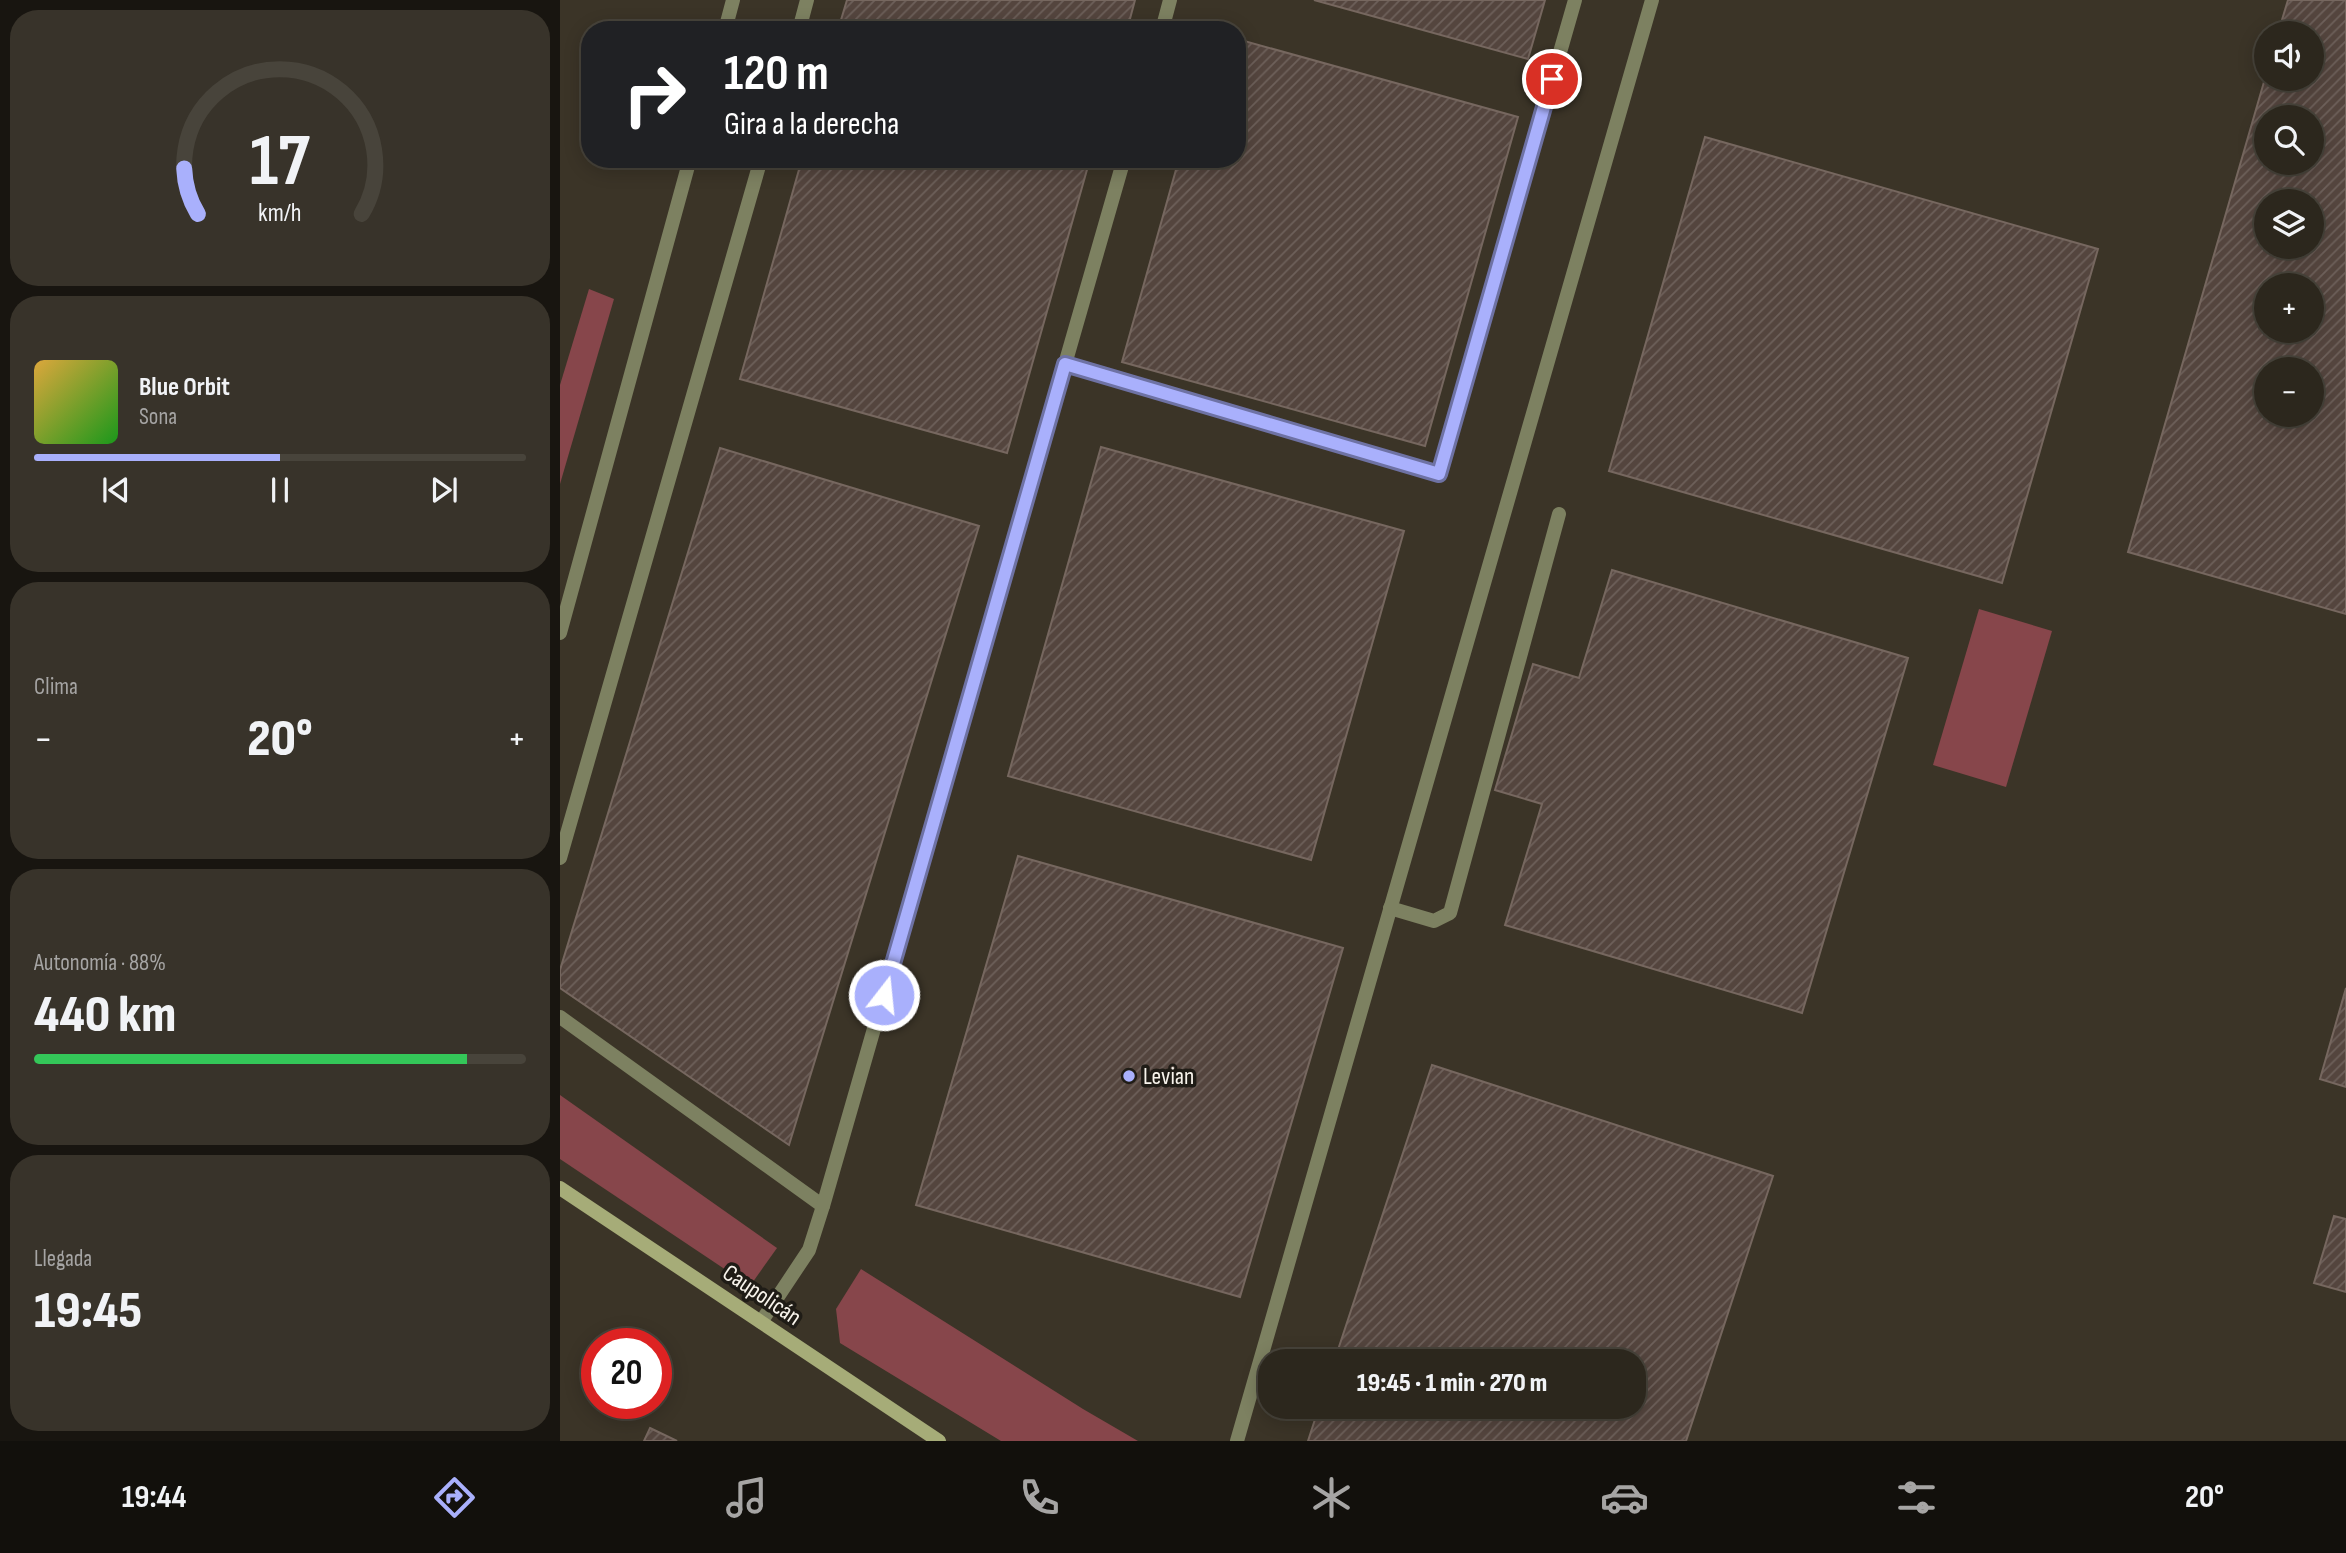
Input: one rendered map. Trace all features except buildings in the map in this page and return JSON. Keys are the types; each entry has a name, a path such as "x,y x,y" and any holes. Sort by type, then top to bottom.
{"main road":[{"name":"Caupolicán","path":"560,1188 939,1441"}],"street":[{"path":"727,21 733,0"},
{"path":"801,21 807,0"},
{"path":"1164,21 1170,0"},
{"path":"1065,364 1439,474 1575,0"},
{"path":"1237,1441 1652,0"},
{"path":"560,633 688,168"},
{"path":"560,858 758,168"},
{"path":"761,1322 809,1250 823,1206 1121,168"},
{"path":"1390,908 1434,921 1450,912 1559,514"},
{"path":"560,1017 823,1206"}],"shaded area":[{"path":"589,289 614,299 560,484 560,385"},
{"path":"1979,609 2052,631 2006,787 1933,765"},
{"path":"560,1095 777,1248 750,1286 560,1159"},
{"path":"861,1269 1138,1441 1001,1441 840,1343 836,1309"}],"place":[{"name":"Levian","path":"1129,1076"}],"route":[{"path":"884,995 1065,364 1439,474 1552,79"}]}
